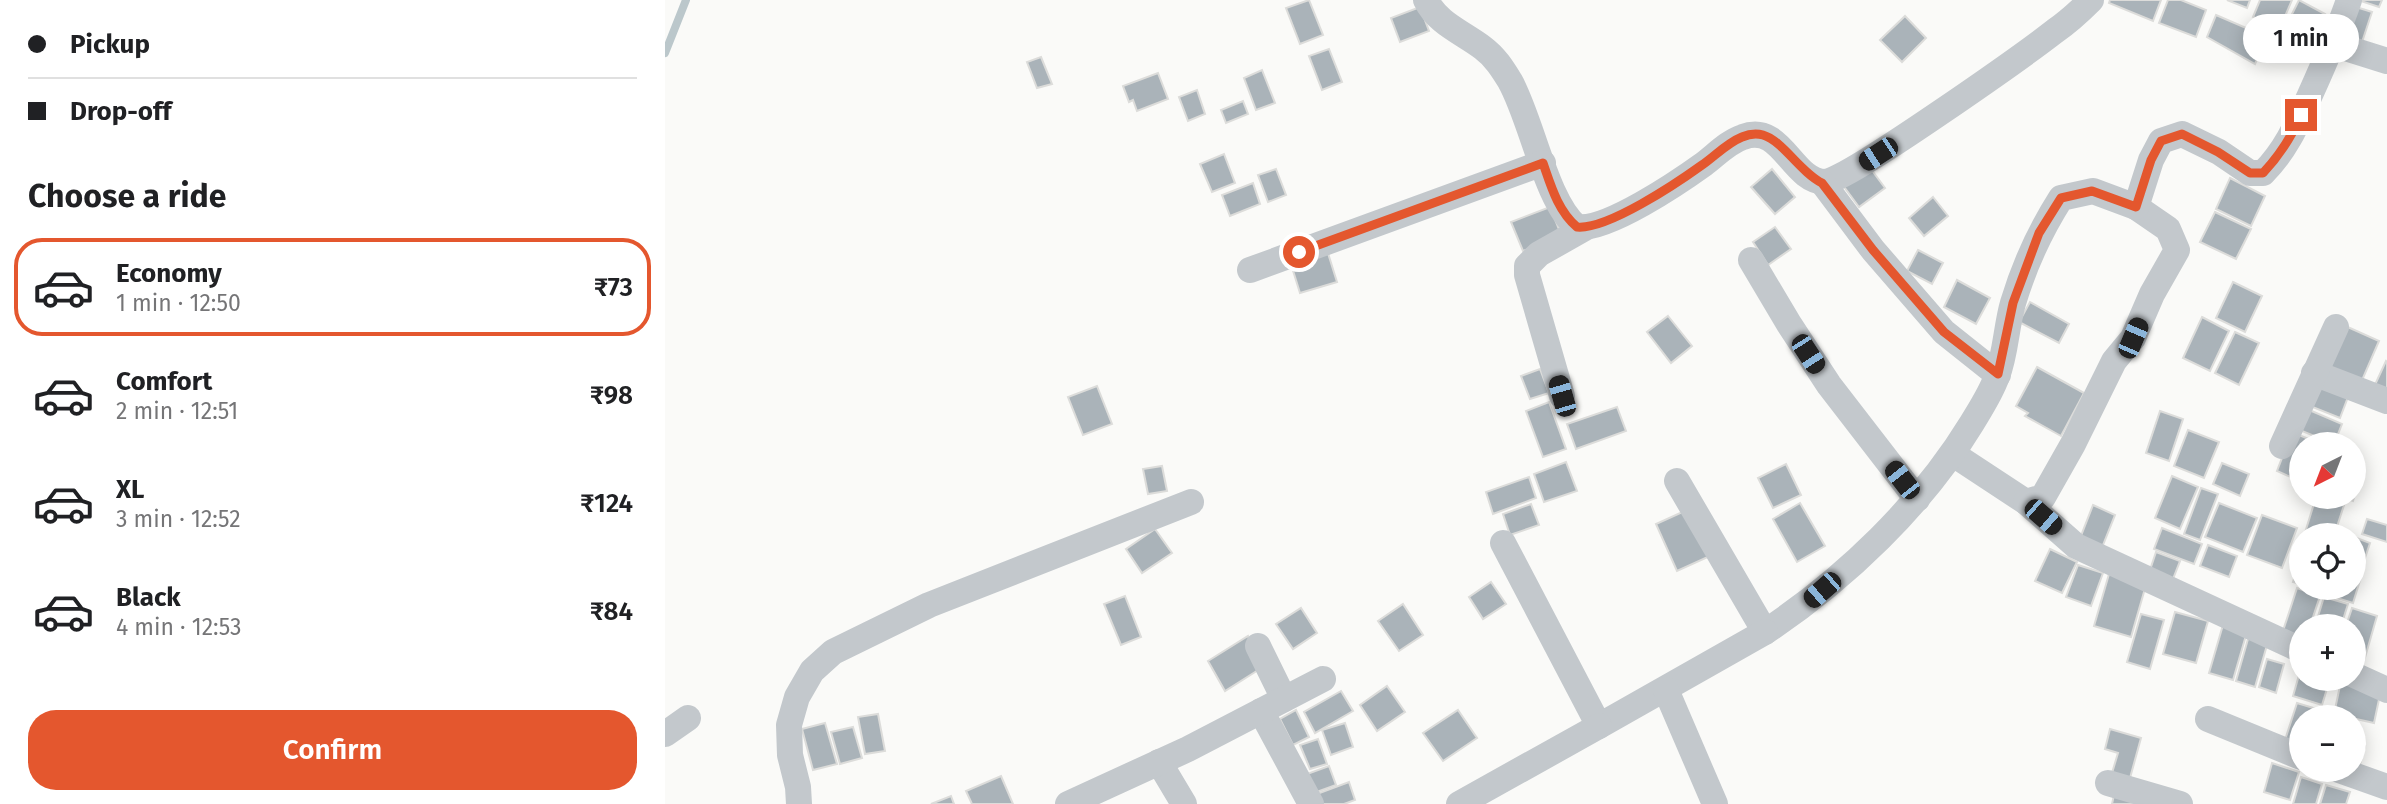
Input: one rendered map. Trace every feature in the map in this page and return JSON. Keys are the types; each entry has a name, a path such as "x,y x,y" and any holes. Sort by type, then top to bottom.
{"street":[{"path":"1426,0 1438,18 1481,47 1499,63 1520,101 1563,212 1577,227 1585,228"},
{"path":"1822,183 1831,182 1846,174 1987,80 2056,31 2091,0"},
{"path":"2136,207 2151,160 2161,141 2182,134 2218,152 2250,173 2263,173 2278,158 2290,139 2333,44 2349,0"},
{"path":"2333,44 2387,61"},
{"path":"1562,396 1527,275 1527,266 1539,254 1585,228 1609,220 1664,191 1732,142 1752,134 1760,134 1776,142 1809,176 1822,183 1873,250 1944,332 1998,374"},
{"path":"1250,270 1543,163"},
{"path":"1459,804 1765,632 1800,609 1879,538 1917,499 1953,454 1986,400 1998,374 2013,303 2039,233 2061,198 2092,191 2136,207 2168,229 2177,250 2152,294 2133,338 2114,361 2043,497 2026,502"},
{"path":"1751,260 1829,385 1917,499"},
{"path":"2282,446 2336,327"},
{"path":"2314,373 2387,401"},
{"path":"1953,454 2026,502 2076,546 2289,644"},
{"path":"1677,481 1765,632"},
{"path":"799,804 798,786 790,755 789,725 797,697 812,671 833,652 929,605 1191,502"},
{"path":"1503,543 1599,726"},
{"path":"1258,646 1273,705 1311,804"},
{"path":"1068,804 1159,762 1323,679"},
{"path":"2366,680 2387,690"},
{"path":"1666,690 1715,804"},
{"path":"665,734 688,718"},
{"path":"2208,719 2289,752"},
{"path":"1159,762 1184,804"},
{"path":"2366,779 2387,786"},
{"path":"2108,783 2180,804"}],"building":[{"path":"1309,0 1323,35 1300,44 1286,8"},
{"path":"2110,0 2161,0 2153,21 2109,3"},
{"path":"2168,0 2181,0 2206,10 2196,37 2159,23"},
{"path":"2227,0 2250,0 2247,8"},
{"path":"2260,0 2292,0 2280,28 2253,17"},
{"path":"2299,0 2325,14 2310,44 2284,30"},
{"path":"2358,0 2382,0 2379,7"},
{"path":"1420,7 1429,31 1400,42 1391,18"},
{"path":"2356,7 2372,12 2362,42 2346,37"},
{"path":"2216,15 2267,37 2255,64 2207,37"},
{"path":"1905,16 1926,38 1902,62 1880,40"},
{"path":"1329,49 1342,82 1322,90 1309,56"},
{"path":"1041,57 1052,84 1037,88 1027,62"},
{"path":"1262,70 1275,103 1256,110 1244,78"},
{"path":"1158,73 1168,99 1137,111 1133,100 1129,102 1123,86"},
{"path":"1197,90 1205,114 1188,121 1179,97"},
{"path":"1243,101 1248,114 1226,123 1221,110"},
{"path":"1224,154 1235,183 1212,192 1200,164"},
{"path":"1868,165 1885,188 1859,207 1842,184"},
{"path":"1276,169 1286,195 1268,202 1258,175"},
{"path":"1772,169 1795,197 1775,214 1751,187"},
{"path":"2230,178 2265,196 2251,226 2216,209"},
{"path":"1253,183 1260,204 1230,216 1222,195"},
{"path":"1933,197 1948,216 1924,236 1909,218"},
{"path":"1550,207 1562,237 1523,251 1511,222"},
{"path":"2215,212 2251,229 2236,259 2200,242"},
{"path":"1775,227 1791,249 1768,265 1753,242"},
{"path":"1327,250 1337,282 1300,293 1290,261"},
{"path":"1918,250 1943,263 1932,284 1907,271"},
{"path":"1957,280 1990,298 1976,324 1944,307"},
{"path":"2233,282 2262,296 2245,332 2216,318"},
{"path":"2030,302 2069,324 2059,343 2019,322"},
{"path":"1668,316 1692,346 1671,363 1647,332"},
{"path":"2202,317 2229,331 2210,371 2183,358"},
{"path":"2341,324 2379,341 2360,385 2322,369"},
{"path":"2235,332 2259,343 2239,385 2215,373"},
{"path":"2387,362 2387,395 2373,389"},
{"path":"2037,367 2084,393 2061,436 2025,416 2028,413 2016,406"},
{"path":"1540,369 1549,393 1530,399 1521,376"},
{"path":"2313,383 2348,397 2340,418 2305,404"},
{"path":"1097,386 1112,424 1083,435 1068,397"},
{"path":"1549,402 1566,449 1543,457 1526,411"},
{"path":"2300,406 2342,424 2339,432 2304,432 2292,427"},
{"path":"1617,407 1626,431 1576,449 1567,424"},
{"path":"2160,411 2183,419 2169,461 2146,453"},
{"path":"2188,430 2219,442 2204,478 2174,466"},
{"path":"2289,440 2289,476 2277,471"},
{"path":"1566,462 1577,491 1544,502 1534,474"},
{"path":"2222,463 2249,474 2240,496 2213,484"},
{"path":"1786,464 1801,495 1773,508 1758,478"},
{"path":"1162,466 1167,491 1148,494 1143,469"},
{"path":"2172,476 2198,487 2180,529 2155,518"},
{"path":"1529,477 1536,498 1493,514 1486,492"},
{"path":"2201,488 2218,494 2200,540 2184,534"},
{"path":"1800,503 1825,546 1797,562 1773,519"},
{"path":"2219,503 2257,518 2243,552 2205,537"},
{"path":"1531,504 1539,525 1510,535 1503,514"},
{"path":"2093,505 2115,515 2101,550 2079,541"},
{"path":"1689,509 1710,556 1677,571 1656,524"},
{"path":"2312,509 2343,509 2338,523 2308,523"},
{"path":"2262,515 2289,525 2289,549 2282,568 2247,555"},
{"path":"2367,519 2387,525 2387,542 2366,535"},
{"path":"2162,528 2202,544 2194,564 2154,549"},
{"path":"1155,529 1172,553 1142,573 1126,549"},
{"path":"2208,545 2237,556 2229,577 2200,566"},
{"path":"2050,549 2077,562 2062,593 2035,581"},
{"path":"2156,552 2180,561 2171,584 2148,576"},
{"path":"2078,565 2103,573 2091,606 2066,597"},
{"path":"2109,574 2146,585 2131,637 2094,626"},
{"path":"1491,582 1506,604 1483,619 1469,597"},
{"path":"1125,596 1141,637 1121,645 1104,604"},
{"path":"2293,600 2319,600 2314,614 2289,614 2289,637 2282,634"},
{"path":"2323,600 2348,604 2345,614 2319,614"},
{"path":"1403,604 1423,635 1399,651 1378,621"},
{"path":"1301,608 1317,633 1293,649 1276,624"},
{"path":"2352,608 2377,616 2366,654 2366,614 2350,614"},
{"path":"2175,612 2208,621 2196,663 2163,654"},
{"path":"2141,614 2164,620 2150,669 2127,662"},
{"path":"2225,618 2249,625 2233,680 2209,673"},
{"path":"2252,625 2271,631 2255,687 2236,681"},
{"path":"1248,636 1263,667 1225,691 1208,661"},
{"path":"2267,659 2284,664 2276,693 2259,687"},
{"path":"1387,686 1405,712 1377,731 1360,705"},
{"path":"2366,687 2381,690 2374,723 2366,721 2366,705 2336,705 2339,691 2366,691"},
{"path":"1341,691 1353,711 1315,733 1304,712"},
{"path":"2294,691 2326,691 2322,705 2293,696"},
{"path":"1296,710 1309,737 1293,745 1280,719"},
{"path":"1458,710 1477,738 1443,761 1423,733"},
{"path":"878,714 885,751 865,754 858,717"},
{"path":"825,723 837,764 813,770 802,729"},
{"path":"1345,723 1353,747 1331,755 1322,730"},
{"path":"853,727 862,758 840,764 831,732"},
{"path":"2110,729 2141,738 2130,778 2112,773 2118,753 2105,749"},
{"path":"1318,739 1327,764 1310,769 1300,745"},
{"path":"2272,763 2289,769 2289,782 2296,782 2290,800 2264,792"},
{"path":"1329,766 1336,785 1314,793 1307,774"},
{"path":"1001,776 1013,804 972,804 966,791"},
{"path":"1349,782 1355,800 1344,804 1317,804 1314,795"},
{"path":"2300,782 2322,784 2316,804 2293,804"},
{"path":"2326,785 2350,792 2346,804 2320,804"},
{"path":"2114,795 2140,804 2112,804"},
{"path":"951,796 954,804 931,804"}],"waterway":[{"path":"665,53 686,0"}],"route":[{"path":"1299,252 1543,163 1563,212 1570,221 1577,227 1594,226 1679,182 1732,142 1752,134 1760,134 1776,142 1809,176 1822,183 1873,250 1944,332 1998,374 2013,303 2039,233 2061,198 2092,191 2136,207 2151,160 2161,141 2182,134 2218,152 2250,173 2263,173 2278,158 2301,115"}]}
